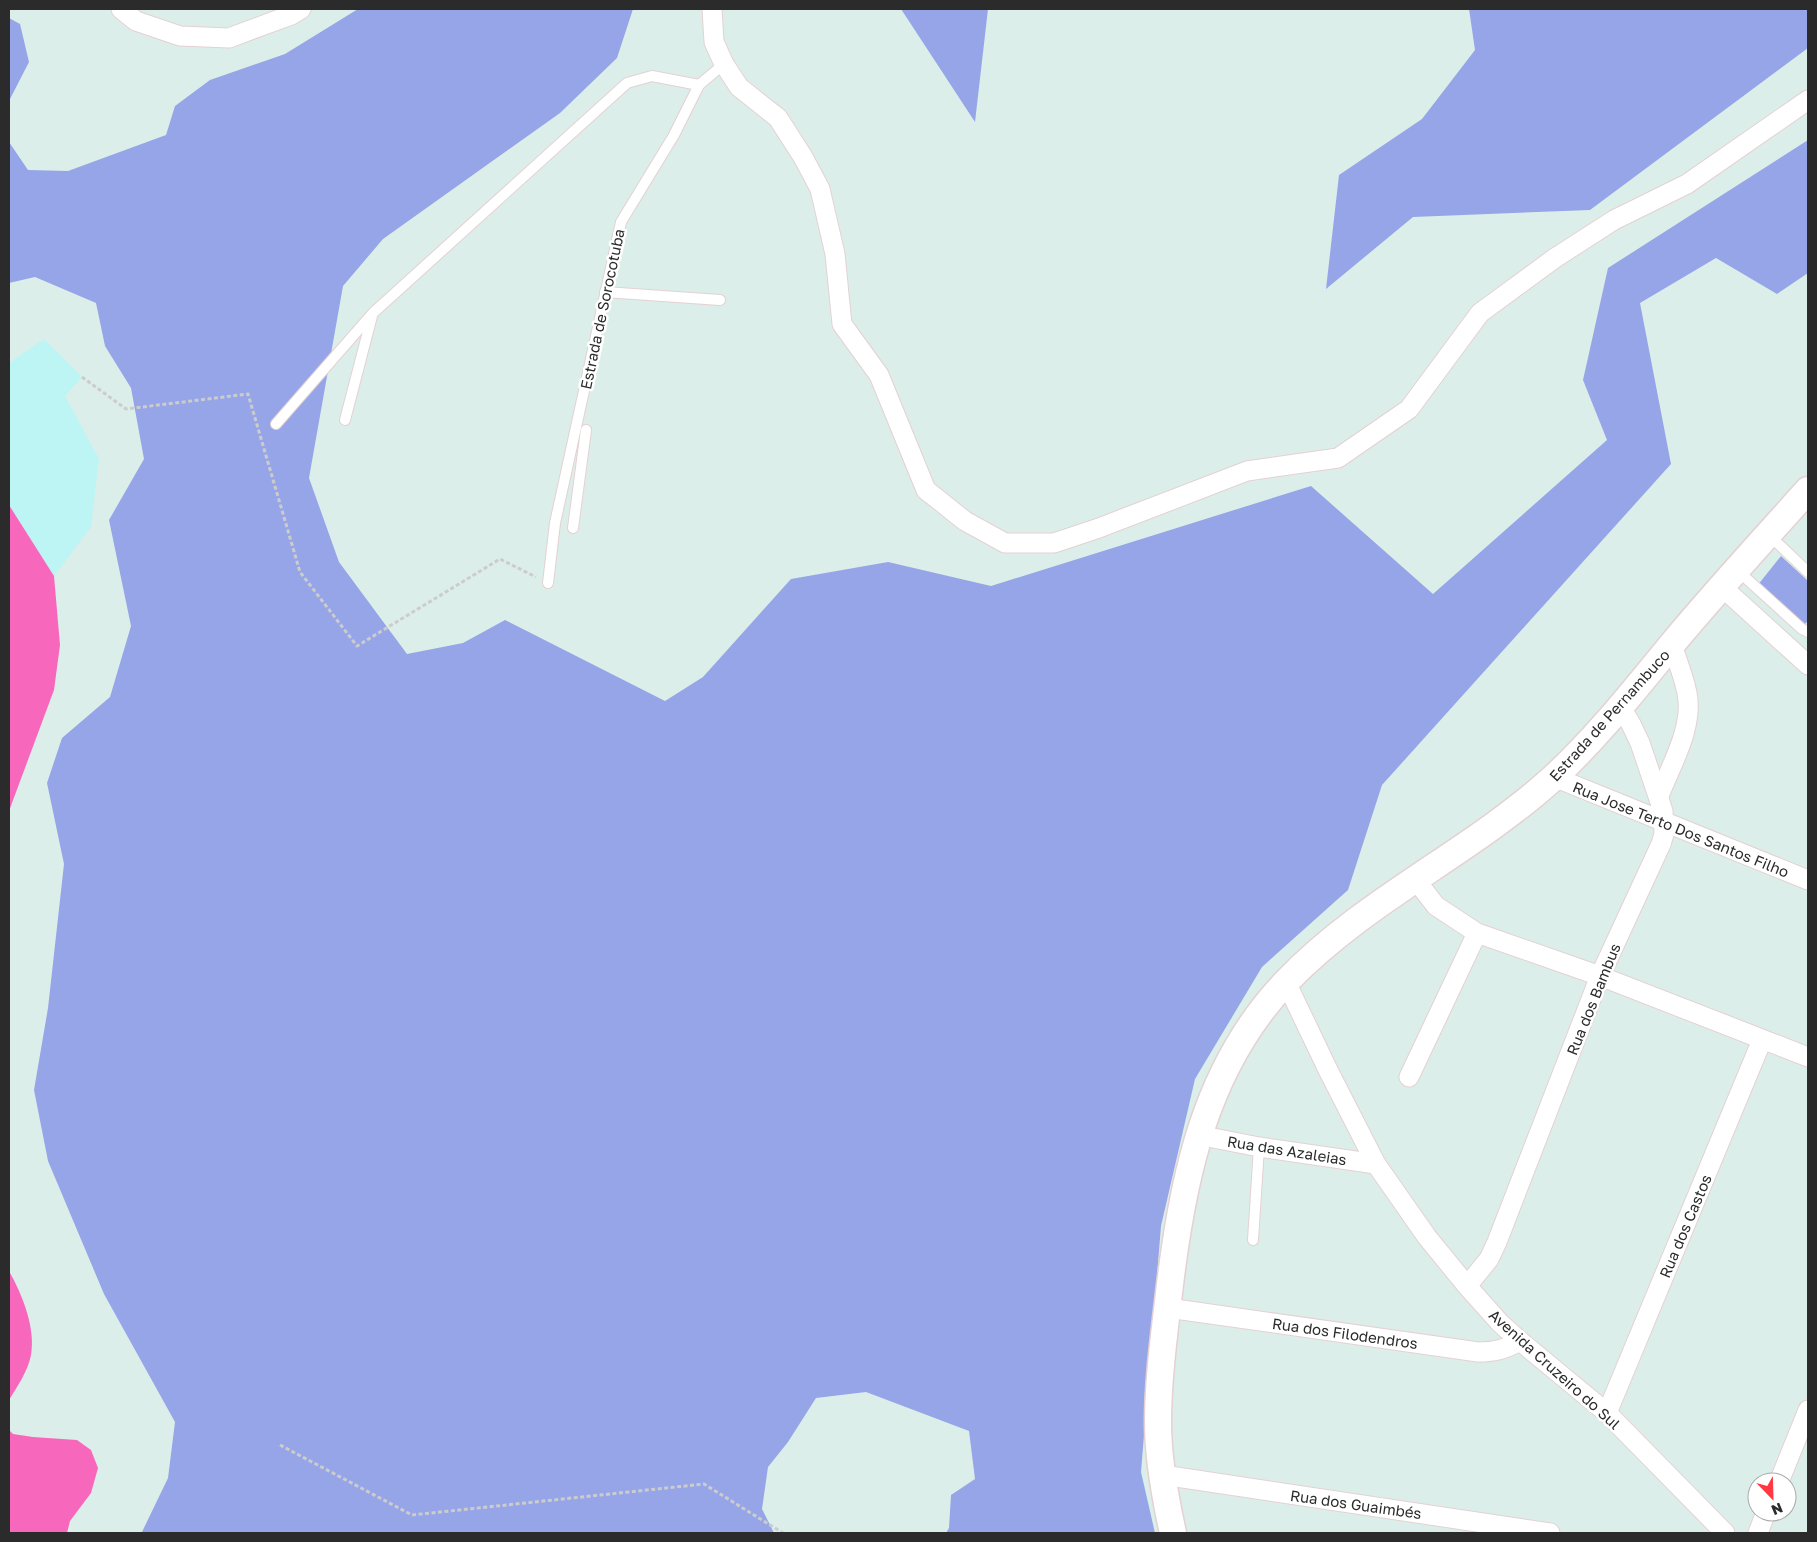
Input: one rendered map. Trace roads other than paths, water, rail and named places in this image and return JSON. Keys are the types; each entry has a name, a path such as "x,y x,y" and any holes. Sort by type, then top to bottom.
{"main road":[{"name":"Estrada de Pernambuco","path":"1173,1533 1163,1475 1158,1425 1160,1375 1168,1308 1181,1210 1198,1136 1215,1092 1235,1052 1258,1017 1286,982 1337,937 1415,879 1500,821 1554,777 1620,706 1729,578 1808,490"}],"street":[{"path":"121,9 136,21 180,36 229,38 291,15 302,9"},
{"path":"712,9 714,42 724,64 739,87 778,118 820,188 836,254 842,324 879,375 926,490 965,522 1005,543 1054,543 1099,528 1247,471 1338,458 1409,409 1480,313 1556,258 1614,220 1687,184 1808,100"},
{"path":"1729,578 1808,666"},
{"path":"1659,796 1688,719 1687,694 1672,644"},
{"name":"Rua dos Bambus","path":"1467,1286 1489,1259 1497,1242 1600,976 1661,844 1664,823 1659,796 1640,743 1620,706"},
{"name":"Rua Jose Terto Dos Santos Filho","path":"1554,777 1808,880"},
{"path":"1415,879 1436,906 1477,933 1600,976 1808,1057"},
{"path":"1409,1077 1477,933"},
{"name":"Avenida Cruzeiro do Sul","path":"1286,982 1376,1164 1427,1237 1500,1323 1607,1413 1718,1531"},
{"name":"Rua dos Castos","path":"1607,1413 1762,1040"},
{"name":"Rua das Azaleias","path":"1198,1136 1376,1164"},
{"name":"Rua dos Filodendros","path":"1168,1308 1478,1352 1495,1352 1520,1341"},
{"path":"1783,1472 1808,1410"},
{"name":"Rua dos Guaimbés","path":"1163,1475 1550,1533"}],"lane":[{"name":"Estrada de Sorocotuba","path":"548,583 558,509 621,222 674,135 699,85 724,64"},
{"path":"276,424 373,313 627,83 652,76 699,85"},
{"path":"605,292 720,300"},
{"path":"345,420 373,313"},
{"path":"572,528 586,430"},
{"path":"558,509 575,510"},
{"path":"1768,534 1808,572"},
{"path":"1729,578 1808,632"},
{"path":"1253,1240 1260,1147"}]}
